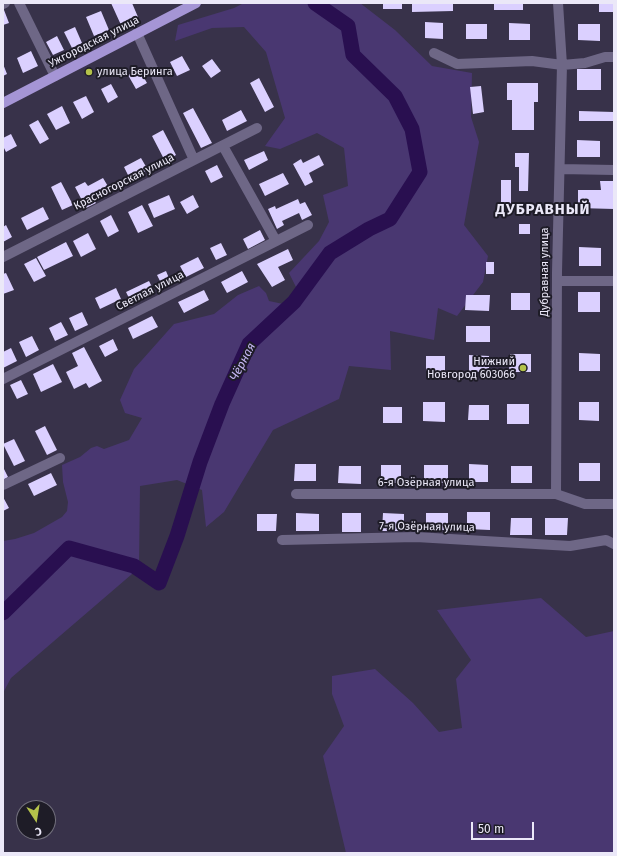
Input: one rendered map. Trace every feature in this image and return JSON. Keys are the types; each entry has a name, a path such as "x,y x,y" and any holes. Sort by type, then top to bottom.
{"main road":[{"name":"Ужгородская улица","path":"3,103 196,3"}],"street":[{"path":"19,3 55,76"},
{"name":"Дубравная улица","path":"556,494 557,281 560,169 560,94 562,65 558,3"},
{"path":"137,33 194,160"},
{"path":"434,53 457,64 532,61 562,65 585,62 605,57 614,57"},
{"name":"Красногорская улица","path":"3,257 257,128"},
{"path":"223,146 276,241"},
{"path":"560,169 614,170"},
{"name":"Светлая улица","path":"3,379 308,225"},
{"path":"557,281 614,281"},
{"path":"3,485 60,458"},
{"name":"6-я Озёрная улица","path":"296,494 556,494 585,504 614,504"},
{"name":"7-я Озёрная улица","path":"282,540 416,537 570,546 606,540 614,544"}],"shaded area":[{"path":"244,3 360,3 395,30 432,66 472,73 471,117 479,142 464,225 488,256 483,282 457,316 438,308 434,340 390,331 391,370 349,366 339,399 273,430 224,512 206,527 202,490 177,480 140,486 139,568 11,678 3,693 3,541 34,533 62,517 67,511 68,502 63,482 62,465 80,457 91,448 97,446 104,449 129,440 142,418 125,413 120,400 134,369 174,324 214,314 238,295 259,286 266,293 269,301 288,305 296,287 289,273 319,241 329,222 323,195 348,186 344,148 317,133 280,149 265,146 285,118 266,52 244,27 212,28 175,41 178,25 234,8"},
{"path":"541,598 586,637 614,631 614,853 346,853 323,756 344,726 332,694 332,676 375,669 413,703 439,732 462,728 456,679 471,660 437,610"}],"building":[{"path":"111,3 132,3 138,17 121,25"},
{"path":"383,3 402,3 402,9 383,9"},
{"path":"412,3 453,3 453,11 412,12"},
{"path":"494,3 523,3 523,10 494,10"},
{"path":"599,3 614,3 614,12 599,12"},
{"path":"3,10 9,23 3,25"},
{"path":"101,11 109,30 94,36 86,17"},
{"path":"425,22 443,23 443,39 425,38"},
{"path":"509,23 530,24 530,40 509,40"},
{"path":"466,24 487,24 487,39 466,39"},
{"path":"578,24 600,24 600,41 578,40"},
{"path":"75,27 82,43 72,48 64,32"},
{"path":"57,36 64,50 53,55 46,42"},
{"path":"31,51 38,66 23,73 17,58"},
{"path":"182,56 190,70 177,76 170,62"},
{"path":"212,59 221,71 211,78 202,66"},
{"path":"3,64 7,74 3,76"},
{"path":"139,69 147,83 136,89 128,75"},
{"path":"577,69 601,69 601,90 577,90"},
{"path":"259,78 274,107 265,112 250,83"},
{"path":"507,83 538,83 538,102 534,102 534,130 512,130 512,100 507,100"},
{"path":"111,84 118,97 108,103 101,89"},
{"path":"481,86 484,112 473,114 470,87"},
{"path":"86,96 94,112 82,119 73,102"},
{"path":"62,106 70,123 56,130 47,114"},
{"path":"193,108 212,143 201,148 183,113"},
{"path":"241,110 247,121 227,131 222,120"},
{"path":"579,111 614,112 614,121 579,121"},
{"path":"38,120 49,139 40,144 29,125"},
{"path":"163,130 176,155 165,161 152,136"},
{"path":"11,134 17,146 6,152 3,146 3,138"},
{"path":"577,140 600,141 600,157 577,157"},
{"path":"264,151 268,160 249,170 244,160"},
{"path":"515,153 529,153 528,191 519,191 519,167 515,167"},
{"path":"319,155 324,165 309,173 313,182 305,186 293,164 301,159 303,163"},
{"path":"141,158 148,170 130,179 124,167"},
{"path":"217,165 223,177 211,183 205,171"},
{"path":"283,173 289,184 265,196 259,184"},
{"path":"103,178 109,188 93,196 96,203 86,208 75,187 85,182 88,186"},
{"path":"501,180 511,180 511,204 501,204"},
{"path":"600,181 614,181 614,209 578,208 578,190 601,190"},
{"path":"61,182 73,205 62,210 51,187"},
{"path":"169,195 175,209 154,218 148,204"},
{"path":"193,195 199,207 187,214 180,202"},
{"path":"298,199 300,204 305,202 312,215 302,220 299,213 282,221 284,225 277,229 268,209 275,206 276,209"},
{"path":"142,205 153,226 138,233 128,212"},
{"path":"43,207 49,219 27,230 21,218"},
{"path":"111,215 119,231 108,237 100,221"},
{"path":"519,224 530,224 530,234 519,234"},
{"path":"6,225 12,237 3,242 3,227"},
{"path":"260,230 265,240 248,249 243,239"},
{"path":"88,233 96,249 81,257 73,241"},
{"path":"66,242 73,256 44,270 37,257"},
{"path":"221,243 227,255 216,260 210,248"},
{"path":"579,247 601,248 601,266 579,266"},
{"path":"288,249 293,260 278,267 285,280 272,287 257,264"},
{"path":"198,257 204,268 186,277 180,266"},
{"path":"36,258 46,276 34,282 24,264"},
{"path":"486,262 494,262 494,274 486,274"},
{"path":"166,271 171,283 163,287 157,275"},
{"path":"242,271 248,282 227,293 221,282"},
{"path":"6,273 14,290 3,294 3,274"},
{"path":"149,281 155,293 132,304 126,292"},
{"path":"116,288 121,299 100,309 95,298"},
{"path":"204,290 209,300 184,313 178,302"},
{"path":"578,292 600,292 600,312 578,312"},
{"path":"511,293 530,293 530,310 511,310"},
{"path":"466,295 490,295 489,311 465,310"},
{"path":"82,312 88,325 75,331 69,318"},
{"path":"152,316 158,327 133,339 128,328"},
{"path":"61,322 68,335 55,341 49,328"},
{"path":"466,326 490,326 490,342 466,342"},
{"path":"32,336 39,350 26,357 19,342"},
{"path":"113,339 118,350 105,357 99,346"},
{"path":"84,347 102,381 89,388 86,383 74,389 66,372 78,366 72,353"},
{"path":"11,348 17,361 3,368 3,352"},
{"path":"579,353 600,354 600,371 579,371"},
{"path":"510,354 531,354 531,372 509,372"},
{"path":"469,355 489,356 489,372 469,372"},
{"path":"426,356 445,356 445,371 426,371"},
{"path":"53,364 62,382 41,392 33,374"},
{"path":"21,380 28,394 17,399 10,385"},
{"path":"423,402 445,402 445,422 423,421"},
{"path":"579,402 599,402 599,421 579,420"},
{"path":"507,404 529,404 529,424 507,424"},
{"path":"469,405 489,405 489,420 468,420"},
{"path":"383,407 402,407 402,423 383,423"},
{"path":"45,426 57,450 47,455 35,431"},
{"path":"14,439 25,461 14,466 3,444"},
{"path":"579,463 600,463 600,481 579,481"},
{"path":"295,464 316,464 316,481 294,481"},
{"path":"469,464 488,465 488,482 469,482"},
{"path":"381,465 401,465 401,483 381,483"},
{"path":"424,465 448,465 448,483 424,483"},
{"path":"339,466 361,466 361,484 338,483"},
{"path":"511,466 532,466 532,483 511,483"},
{"path":"3,467 8,477 3,480"},
{"path":"51,473 57,485 34,496 28,484"},
{"path":"3,497 9,508 3,511"},
{"path":"467,512 490,512 490,530 467,529"},
{"path":"296,513 319,514 319,531 296,531"},
{"path":"342,513 361,513 361,532 342,532"},
{"path":"383,513 404,514 404,531 382,531"},
{"path":"426,513 448,513 448,530 426,530"},
{"path":"257,514 277,514 276,531 257,531"},
{"path":"511,518 532,518 532,535 510,535"},
{"path":"545,518 568,518 567,535 545,535"}],"waterway":[{"name":"Чёрная","path":"3,613 69,548 134,566 159,583 177,536 200,462 222,404 249,344 294,302 330,253 369,229 390,219 420,172 412,129 395,96 353,55 348,26 315,3"}],"place":[{"name":"улица Беринга","path":"89,72"},
{"name":"Нижний Новгород 603066","path":"523,368"}],"district":[{"name":"ДУБРАВНЫЙ","path":"543,210"}]}
